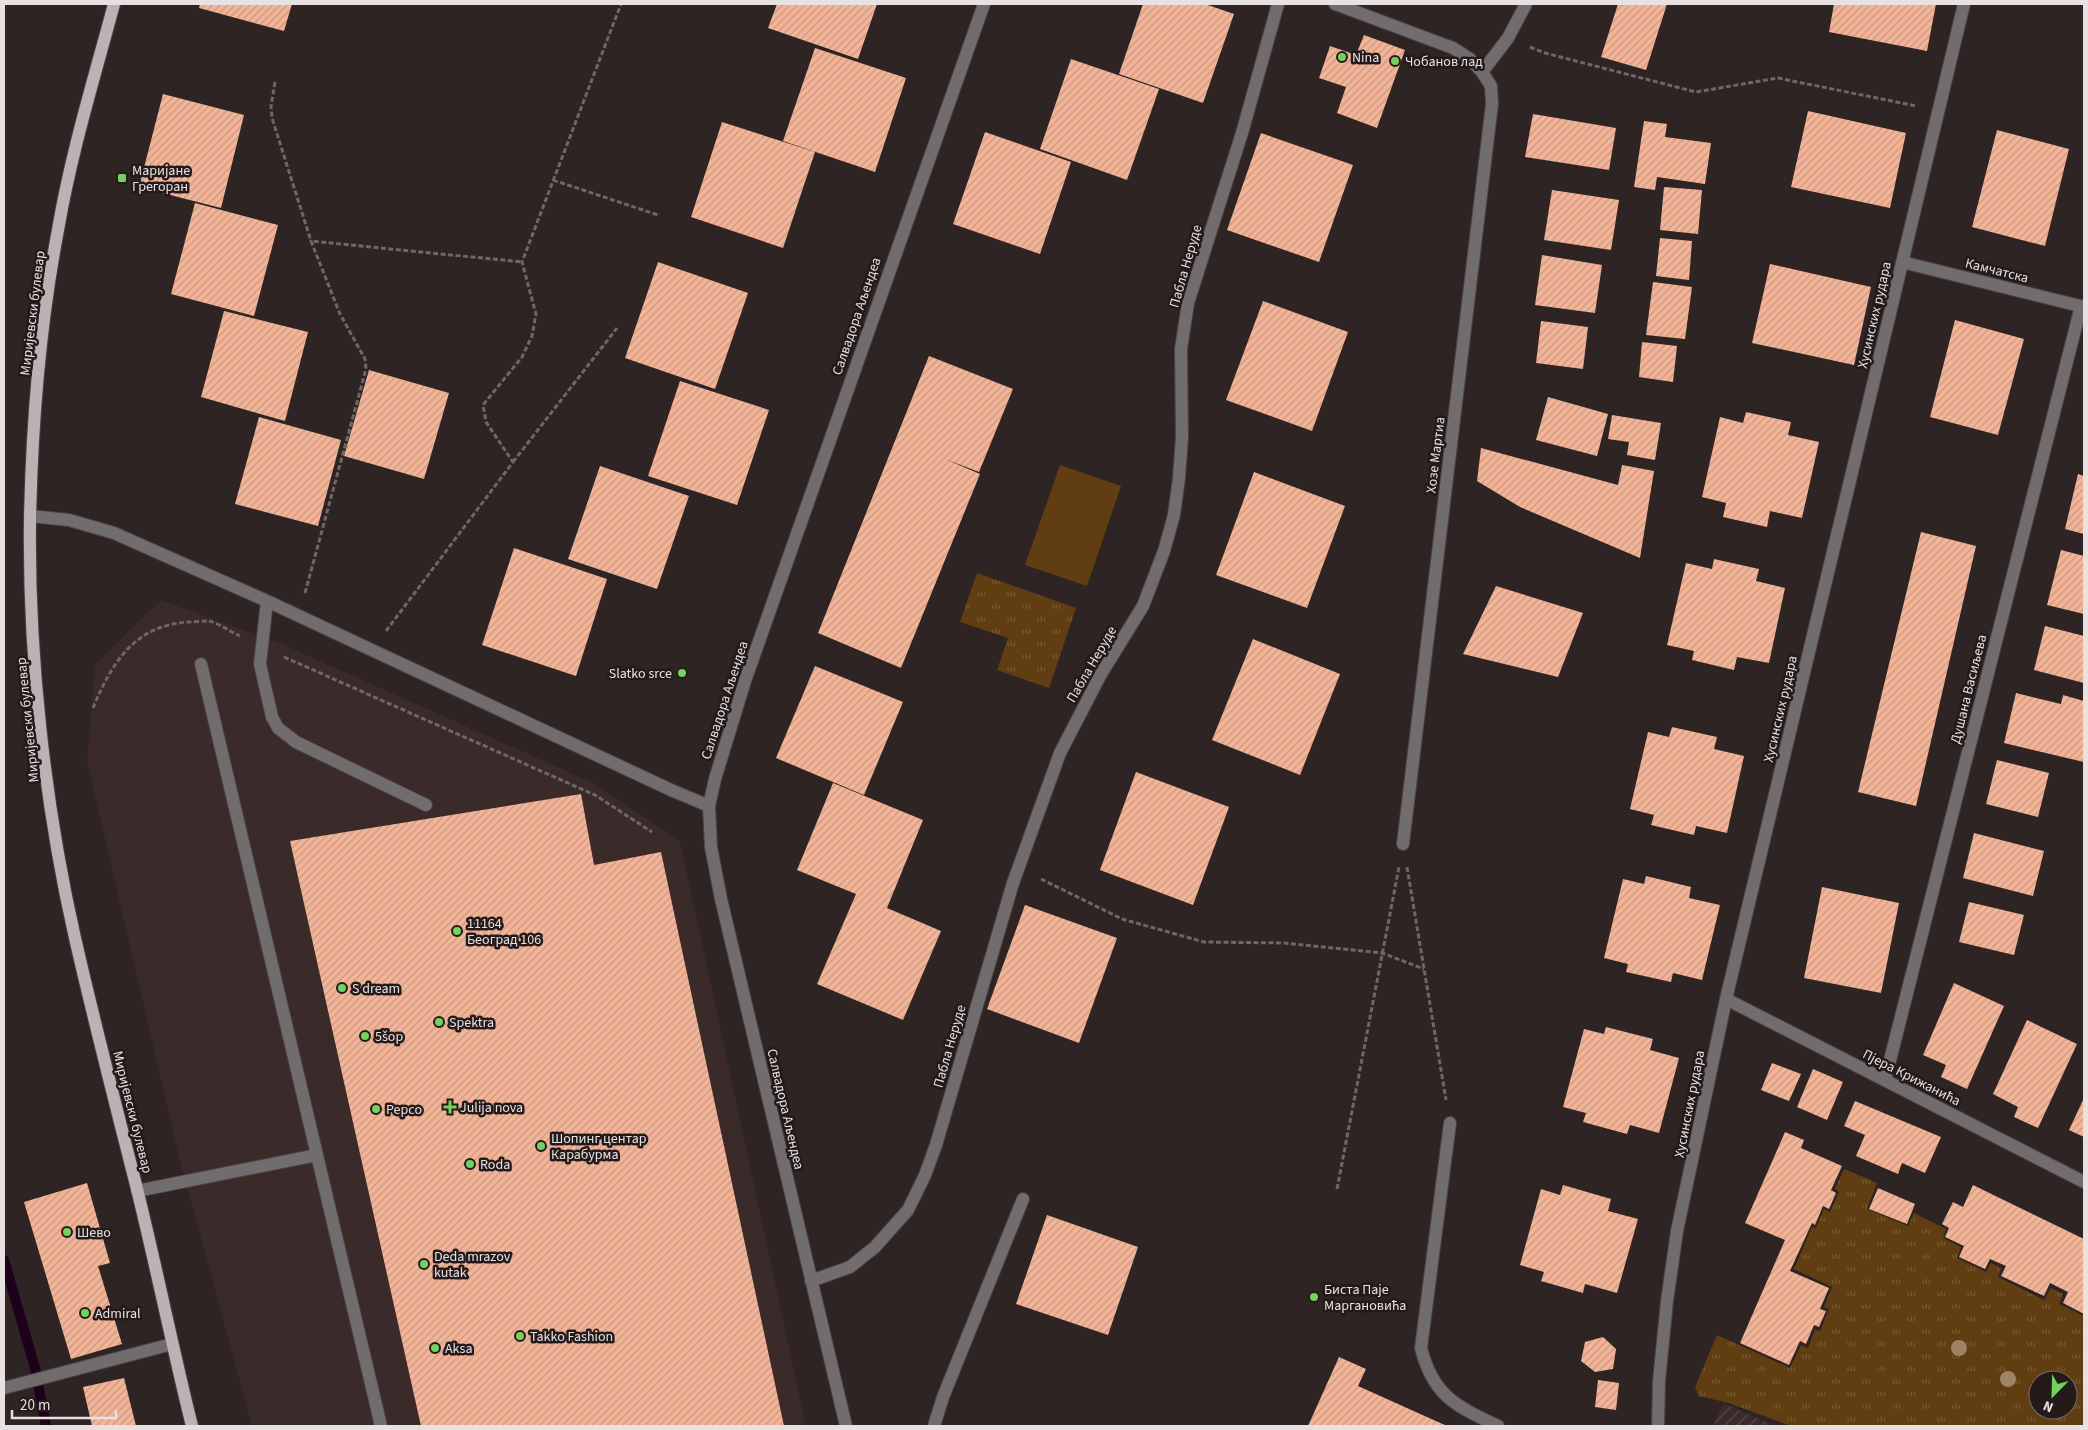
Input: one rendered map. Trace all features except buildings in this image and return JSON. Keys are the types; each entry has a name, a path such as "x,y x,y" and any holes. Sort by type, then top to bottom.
{"main road":[{"name":"Миријевски булевар","path":"114,4 73,158 58,229 40,366 30,516 33,625 50,806 74,935 138,1191 192,1426"}],"street":[{"name":"Салвадора Аљендеа","path":"846,1426 721,899 711,847 709,806 715,778 745,681 984,4"},
{"name":"Пабла Неруде","path":"811,1281 850,1267 875,1247 908,1210 925,1175 936,1145 1018,867 1060,753 1101,674 1143,606 1164,552 1174,515 1179,478 1182,438 1182,349 1188,303 1242,133 1278,4"},
{"name":"Хозе Мартиа","path":"1335,4 1452,48 1470,58 1491,86 1492,104 1403,844"},
{"path":"1482,72 1508,38 1526,4"},
{"name":"Хусинских рудара","path":"1658,1426 1659,1381 1666,1301 1677,1231 1726,999 1964,4"},
{"name":"Камчатска","path":"1902,262 2082,307"},
{"name":"Душана Васиљева","path":"1885,1080 2082,307"},
{"path":"30,516 69,520 114,533 709,806"},
{"path":"267,602 260,664 272,716 278,728 285,735 426,805"},
{"path":"201,664 382,1426"},
{"name":"Пјера Крижанића","path":"1726,999 2084,1182"},
{"path":"1450,1124 1421,1348 1425,1365 1446,1398 1462,1409 1498,1426"},
{"path":"138,1191 317,1155"},
{"path":"934,1426 943,1397 1023,1198"},
{"path":"4,1388 172,1344"}],"path":[{"path":"513,462 486,422 483,405 522,357 532,336 536,314 522,262 621,4"},
{"path":"1545,53 1696,92 1778,78 1938,110"},
{"path":"275,82 271,106 272,118 311,241 340,314 365,359 366,369 298,616"},
{"path":"553,180 658,215"},
{"path":"311,241 522,262"},
{"path":"372,651 513,462 617,328"},
{"path":"93,708 104,684 122,654 146,634 173,623 210,621 262,647 595,795 652,832"},
{"path":"1337,1189 1403,844"},
{"path":"1403,844 1450,1124"},
{"path":"1018,867 1122,919 1204,942 1284,943 1382,953 1424,969"}],"shaded area":[{"path":"161,600 282,644 593,783 680,841 806,1426 252,1426 178,1153 87,761 95,664"},
{"path":"1723,1403 1775,1426 1713,1426"}],"green space":[{"path":"1060,465 1121,486 1087,586 1025,565"},
{"path":"977,573 1076,608 1049,688 997,670 1008,638 960,622"},
{"path":"1844,1169 1877,1183 1867,1209 1908,1226 1914,1213 1946,1229 1943,1238 1961,1247 1957,1258 1986,1272 1991,1263 2001,1268 1998,1277 2044,1300 2051,1288 2063,1294 2059,1304 2084,1316 2084,1426 1791,1426 1729,1403 1699,1396 1695,1387 1717,1335 1790,1368 1801,1345 1808,1348 1815,1330 1820,1331 1829,1309 1824,1307 1832,1287 1794,1269 1812,1227 1816,1228 1824,1209 1830,1212 1839,1192 1835,1189"}],"waterway":[{"path":"4,1260 35,1368 46,1426"}],"place":[{"name":"Nina","path":"1342,57"},
{"name":"Чобанов лад","path":"1395,61"},
{"name":"Маријане Грегоран","path":"122,178"},
{"name":"Slatko srce","path":"682,673"},
{"name":"11164 Београд 106","path":"457,931"},
{"name":"S dream","path":"342,988"},
{"name":"Spektra","path":"439,1022"},
{"name":"5šop","path":"365,1036"},
{"name":"Julija nova","path":"450,1107"},
{"name":"Pepco","path":"376,1109"},
{"name":"Шопинг центар Карабурма","path":"541,1146"},
{"name":"Roda","path":"470,1164"},
{"name":"Шево","path":"67,1232"},
{"name":"Deda mrazov kutak","path":"424,1264"},
{"name":"Биста Паје Маргановића","path":"1314,1297"},
{"name":"Admiral","path":"85,1313"},
{"name":"Takko Fashion","path":"520,1336"},
{"name":"Aksa","path":"435,1348"}]}
